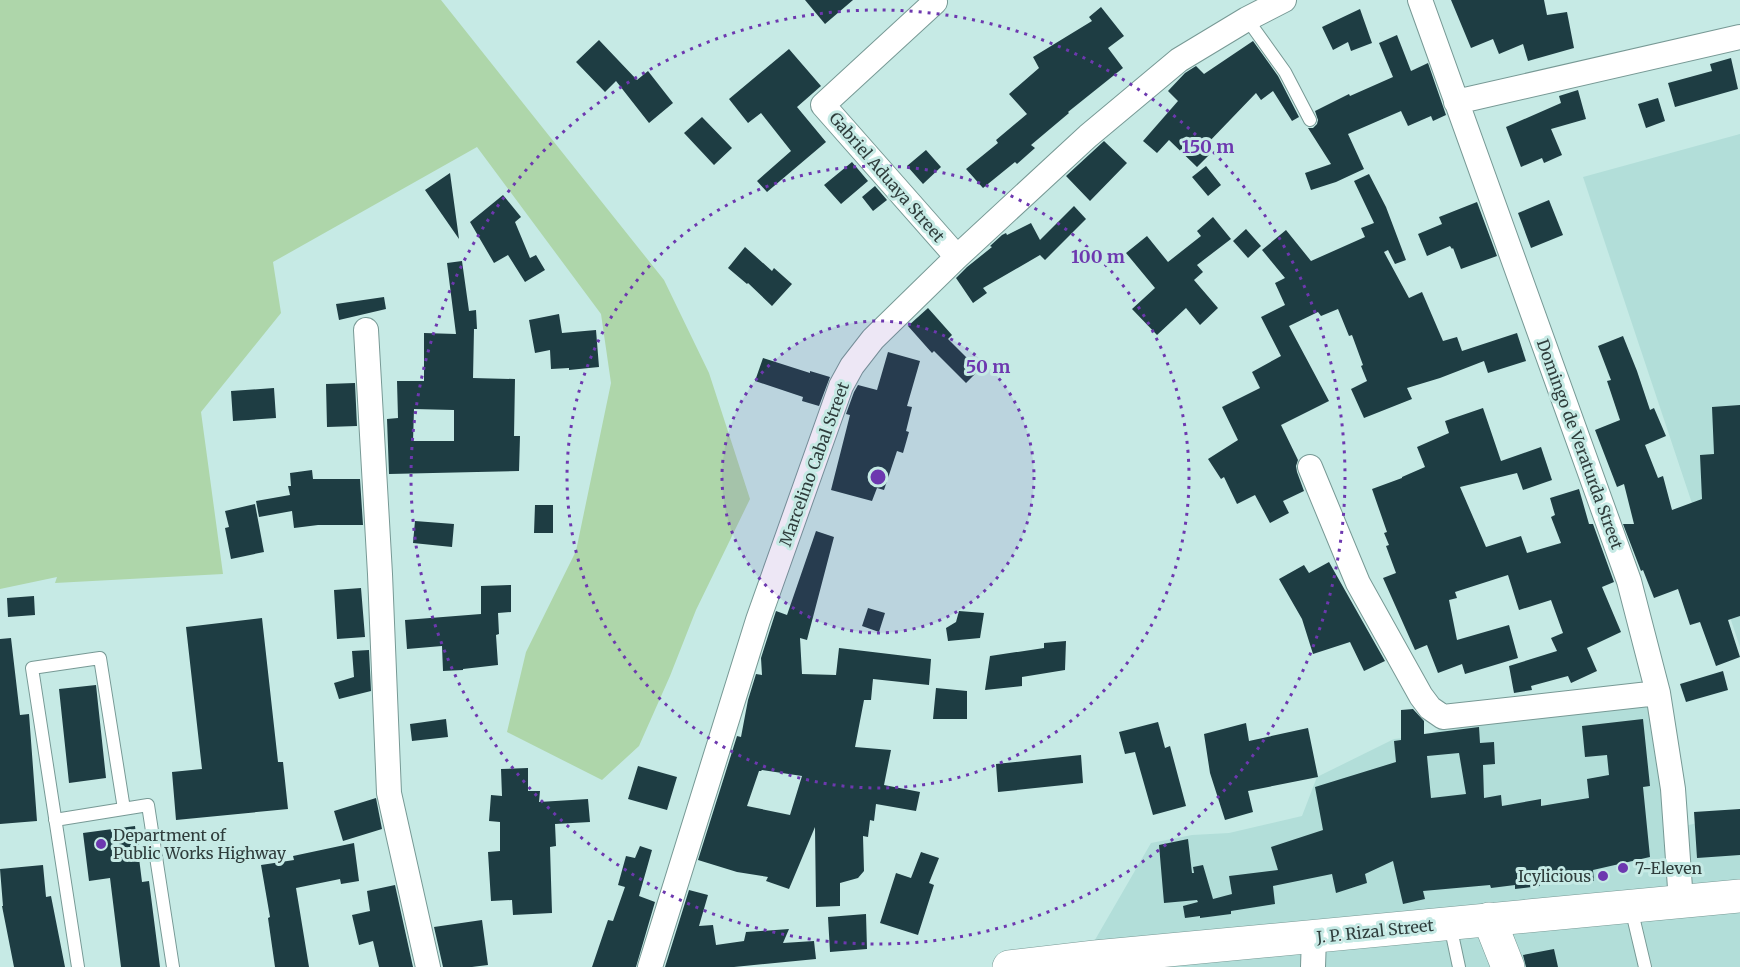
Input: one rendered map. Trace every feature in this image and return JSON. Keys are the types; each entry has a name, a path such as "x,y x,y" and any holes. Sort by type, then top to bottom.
{"main road":[{"name":"J. P. Rizal Street","path":"1009,967 1313,952 1449,924 1740,896"},
{"path":"1490,919 1509,967"}],"street":[{"name":"Gabriel Aduaya Street","path":"934,0 935,2 823,105 957,257"},
{"name":"Marcelino Cabal Street","path":"650,967 758,620 840,386 852,366 873,339 957,257 1088,136 1179,60 1247,19 1284,0"},
{"name":"Domingo de Veraturda Street","path":"1420,0 1629,581 1658,693 1673,789 1681,902"},
{"path":"1456,102 1740,37"},
{"path":"366,330 389,793 428,967"},
{"path":"1310,467 1358,583 1421,696 1430,708 1443,717 1658,693"}],"lane":[{"path":"1247,19 1285,72 1310,120"},
{"path":"78,967 32,668 100,658 124,809"},
{"path":"54,820 148,805 173,967"},
{"path":"1631,906 1645,967"},
{"path":"1449,924 1459,967"}],"shaded area":[{"path":"1740,134 1740,647 1583,177"},
{"path":"1650,702 1664,792 1671,899 1092,945 1151,843 1192,835 1229,833 1302,816 1317,777 1394,739 1425,736 1444,727"},
{"path":"1740,813 1740,896 1681,902 1676,828"},
{"path":"1740,898 1740,967 1017,967"}],"green space":[{"path":"0,0 441,0 664,280 709,373 750,499 696,610 639,746 602,780 507,732 526,652 576,551 611,383 601,314 477,147 273,262 281,313 201,412 223,574 55,583 57,577 0,589"}],"building":[{"path":"805,0 853,0 825,24"},
{"path":"1451,0 1544,0 1547,15 1567,12 1574,48 1528,61 1523,44 1499,54 1493,39 1471,48"},
{"path":"1101,7 1124,36 1108,48 1123,68 1031,145 1035,148 1017,164 1015,162 983,188 966,169 998,143 996,140 1027,114 1009,94 1039,68 1033,57 1092,21 1089,17"},
{"path":"1360,9 1372,43 1351,51 1348,42 1333,50 1322,27"},
{"path":"1397,35 1411,71 1428,63 1446,115 1433,121 1431,116 1408,126 1401,111 1348,134 1364,169 1311,190 1305,173 1331,164 1308,128 1313,128 1317,124 1315,111 1349,94 1350,96 1393,77 1379,43"},
{"path":"599,40 637,80 648,71 673,103 649,123 616,81 605,92 576,62"},
{"path":"1253,41 1278,76 1299,117 1292,121 1273,91 1261,100 1256,93 1205,146 1212,152 1197,167 1169,140 1157,153 1143,141 1178,101 1168,91 1185,73 1196,66 1204,74"},
{"path":"789,49 821,86 797,107 826,142 767,192 757,181 791,151 761,113 748,123 729,99"},
{"path":"1731,58 1738,89 1675,107 1668,83 1712,71 1710,64"},
{"path":"1578,90 1586,119 1551,129 1562,155 1544,163 1542,158 1521,167 1506,127 1561,103 1559,96"},
{"path":"1658,98 1665,121 1646,128 1638,104"},
{"path":"702,117 732,148 714,165 684,133"},
{"path":"1104,141 1127,163 1090,201 1066,176"},
{"path":"926,150 941,167 923,184 907,166"},
{"path":"852,162 868,181 841,204 824,185"},
{"path":"1206,166 1221,185 1208,196 1192,177"},
{"path":"450,173 459,239 425,190"},
{"path":"1369,174 1386,207 1406,260 1395,264 1388,250 1384,252 1409,298 1422,292 1443,341 1457,337 1462,351 1517,333 1526,361 1488,373 1484,361 1407,388 1412,399 1364,418 1351,389 1367,381 1352,335 1349,336 1338,309 1321,316 1318,312 1289,326 1329,401 1281,425 1298,460 1297,472 1304,491 1283,501 1289,513 1270,523 1255,495 1237,504 1224,477 1221,479 1208,459 1238,440 1222,407 1260,388 1252,372 1281,356 1261,317 1285,305 1275,283 1285,278 1262,250 1286,230 1311,261 1365,237 1361,228 1374,223 1354,181"},
{"path":"875,186 887,200 873,211 862,197"},
{"path":"503,195 521,217 515,222 530,258 536,255 545,270 525,282 508,255 494,263 470,222"},
{"path":"1549,200 1563,235 1531,248 1518,213"},
{"path":"1477,202 1497,256 1461,269 1453,248 1450,246 1427,256 1418,234 1442,224 1439,217"},
{"path":"1074,206 1086,219 1045,260 1040,255 983,288 987,293 973,303 956,278 967,267 992,247 990,246 1002,235 1006,233 1007,235 1031,223 1040,240"},
{"path":"1213,217 1231,239 1197,265 1203,272 1194,280 1218,308 1200,325 1186,308 1157,335 1132,309 1155,288 1126,253 1147,236 1168,262 1201,236 1197,231"},
{"path":"1246,229 1261,246 1248,258 1233,241"},
{"path":"745,247 772,271 774,268 792,284 772,306 728,268"},
{"path":"462,261 469,311 476,310 477,329 474,329 473,378 515,379 514,436 520,436 519,471 389,474 387,419 398,418 397,381 424,381 424,333 456,334 447,263","holes":["414,409 454,410 454,441 413,441"]},
{"path":"384,297 386,309 339,320 336,304"},
{"path":"928,308 952,335 948,339 979,370 966,383 934,351 932,353 908,326"},
{"path":"559,314 562,333 596,330 599,367 551,369 550,350 535,353 529,320"},
{"path":"1623,336 1650,410 1654,408 1666,436 1645,445 1658,478 1663,476 1672,510 1702,499 1700,455 1714,454 1712,407 1740,405 1740,616 1728,620 1740,657 1716,666 1700,622 1690,625 1678,589 1654,598 1623,524 1634,524 1624,484 1617,487 1595,430 1620,420 1607,381 1611,380 1598,346"},
{"path":"888,352 920,361 907,406 912,407 906,431 909,432 903,453 897,451 884,490 877,488 872,501 831,490 850,415 846,414 854,392 858,385 877,390"},
{"path":"763,358 830,377 819,406 802,401 803,397 755,381"},
{"path":"355,383 357,426 327,427 326,384"},
{"path":"274,388 276,418 233,421 231,391"},
{"path":"1483,408 1501,461 1541,447 1552,480 1523,490 1517,473 1460,487 1486,547 1521,536 1527,553 1561,543 1551,517 1555,515 1550,498 1579,489 1589,524 1593,524 1614,582 1602,587 1621,632 1587,648 1597,671 1571,683 1568,676 1531,686 1532,690 1514,693 1509,666 1557,651 1551,638 1563,633 1551,600 1519,610 1508,575 1455,592 1457,598 1449,600 1457,640 1509,625 1518,658 1465,674 1462,664 1438,673 1427,645 1415,650 1383,578 1396,573 1386,546 1389,545 1384,533 1387,532 1372,489 1425,467 1417,447 1449,433 1445,421"},
{"path":"312,470 313,479 360,479 363,525 318,525 294,528 292,511 259,517 256,501 290,495 288,486 291,486 290,473"},
{"path":"255,504 264,552 231,559 225,528 229,527 225,511"},
{"path":"535,505 553,505 553,533 534,533"},
{"path":"415,521 454,524 452,547 413,543"},
{"path":"816,531 834,537 807,640 800,638 802,674 836,675 839,648 931,659 929,685 873,679 871,700 864,700 855,747 891,750 884,785 920,792 916,811 876,804 874,821 870,820 868,837 863,836 864,871 858,878 840,883 840,906 816,907 815,827 789,889 766,881 768,877 737,872 698,860 737,736 741,737 756,674 762,675 761,658 776,611 787,615","holes":["759,771 802,776 790,815 747,806"]},
{"path":"1329,562 1385,661 1364,671 1350,642 1313,654 1302,619 1279,579 1304,565 1309,573"},
{"path":"511,585 511,612 498,613 499,634 496,635 498,665 443,671 442,646 407,649 405,620 481,614 481,586"},
{"path":"361,588 365,637 337,639 334,590"},
{"path":"34,596 35,615 8,617 7,598"},
{"path":"868,608 885,613 879,632 862,626"},
{"path":"959,611 984,613 980,638 948,641 946,628 956,622"},
{"path":"262,618 278,762 283,762 288,809 176,820 172,772 202,769 186,627"},
{"path":"11,638 20,715 29,714 37,821 0,824 0,639"},
{"path":"1066,641 1065,670 1022,677 1022,686 985,690 990,656 1044,648 1044,643"},
{"path":"369,650 371,691 339,699 334,683 354,677 352,651"},
{"path":"1723,671 1728,690 1686,702 1680,684"},
{"path":"96,685 106,778 69,783 59,689"},
{"path":"936,688 967,691 967,719 933,719"},
{"path":"1413,709 1424,721 1424,734 1479,727 1480,743 1494,742 1495,764 1483,765 1484,798 1501,795 1502,806 1541,799 1541,806 1589,798 1587,779 1609,775 1607,755 1585,757 1582,726 1643,719 1650,786 1643,787 1650,857 1593,870 1594,881 1540,883 1540,886 1515,889 1515,885 1491,888 1490,885 1423,891 1425,899 1403,904 1393,861 1365,874 1367,883 1336,893 1332,874 1273,886 1275,904 1231,911 1231,914 1185,918 1183,906 1198,902 1197,900 1164,903 1159,845 1188,839 1192,873 1194,873 1193,867 1203,865 1213,899 1232,894 1229,876 1278,870 1271,847 1323,830 1315,787 1396,762 1394,741 1401,740 1401,710","holes":["1459,753 1466,794 1431,798 1427,756"]},
{"path":"446,719 448,737 412,741 410,724"},
{"path":"1158,722 1165,748 1170,746 1186,806 1153,815 1135,752 1125,754 1119,732"},
{"path":"1246,723 1249,741 1308,728 1318,777 1248,791 1253,812 1225,820 1210,773 1204,734"},
{"path":"1081,755 1083,783 998,792 996,764"},
{"path":"638,766 677,777 667,810 628,799"},
{"path":"528,768 528,791 540,791 539,802 588,799 590,822 555,824 556,846 550,847 552,913 513,915 512,900 491,901 488,852 500,851 500,822 489,821 491,795 502,796 501,769"},
{"path":"376,798 382,829 343,841 334,811"},
{"path":"1740,809 1740,855 1697,858 1694,812"},
{"path":"135,826 142,882 149,881 160,967 121,967 110,878 89,881 83,833"},
{"path":"354,843 359,881 341,884 340,879 296,888 309,967 275,967 268,918 270,917 261,865 294,860 293,856"},
{"path":"640,846 652,850 639,896 655,902 636,967 592,967 608,920 613,921 625,887 618,885 626,856 635,858"},
{"path":"921,852 939,858 929,883 934,885 918,935 880,923 896,873 911,878"},
{"path":"43,865 46,897 51,896 65,967 14,967 2,906 0,869"},
{"path":"395,885 413,967 379,967 373,941 359,945 352,915 370,911 367,891"},
{"path":"689,890 708,895 699,926 713,925 716,945 744,941 746,932 789,929 783,943 814,941 816,959 734,967 665,967"},
{"path":"866,914 867,949 830,952 828,917"},
{"path":"482,920 488,965 443,967 434,927"},
{"path":"1554,949 1558,967 1526,967 1523,955"}],"place":[{"name":"Department of Public Works Highway","path":"101,844"},
{"name":"7-Eleven","path":"1623,868"},
{"name":"Icylicious","path":"1603,876"}]}
